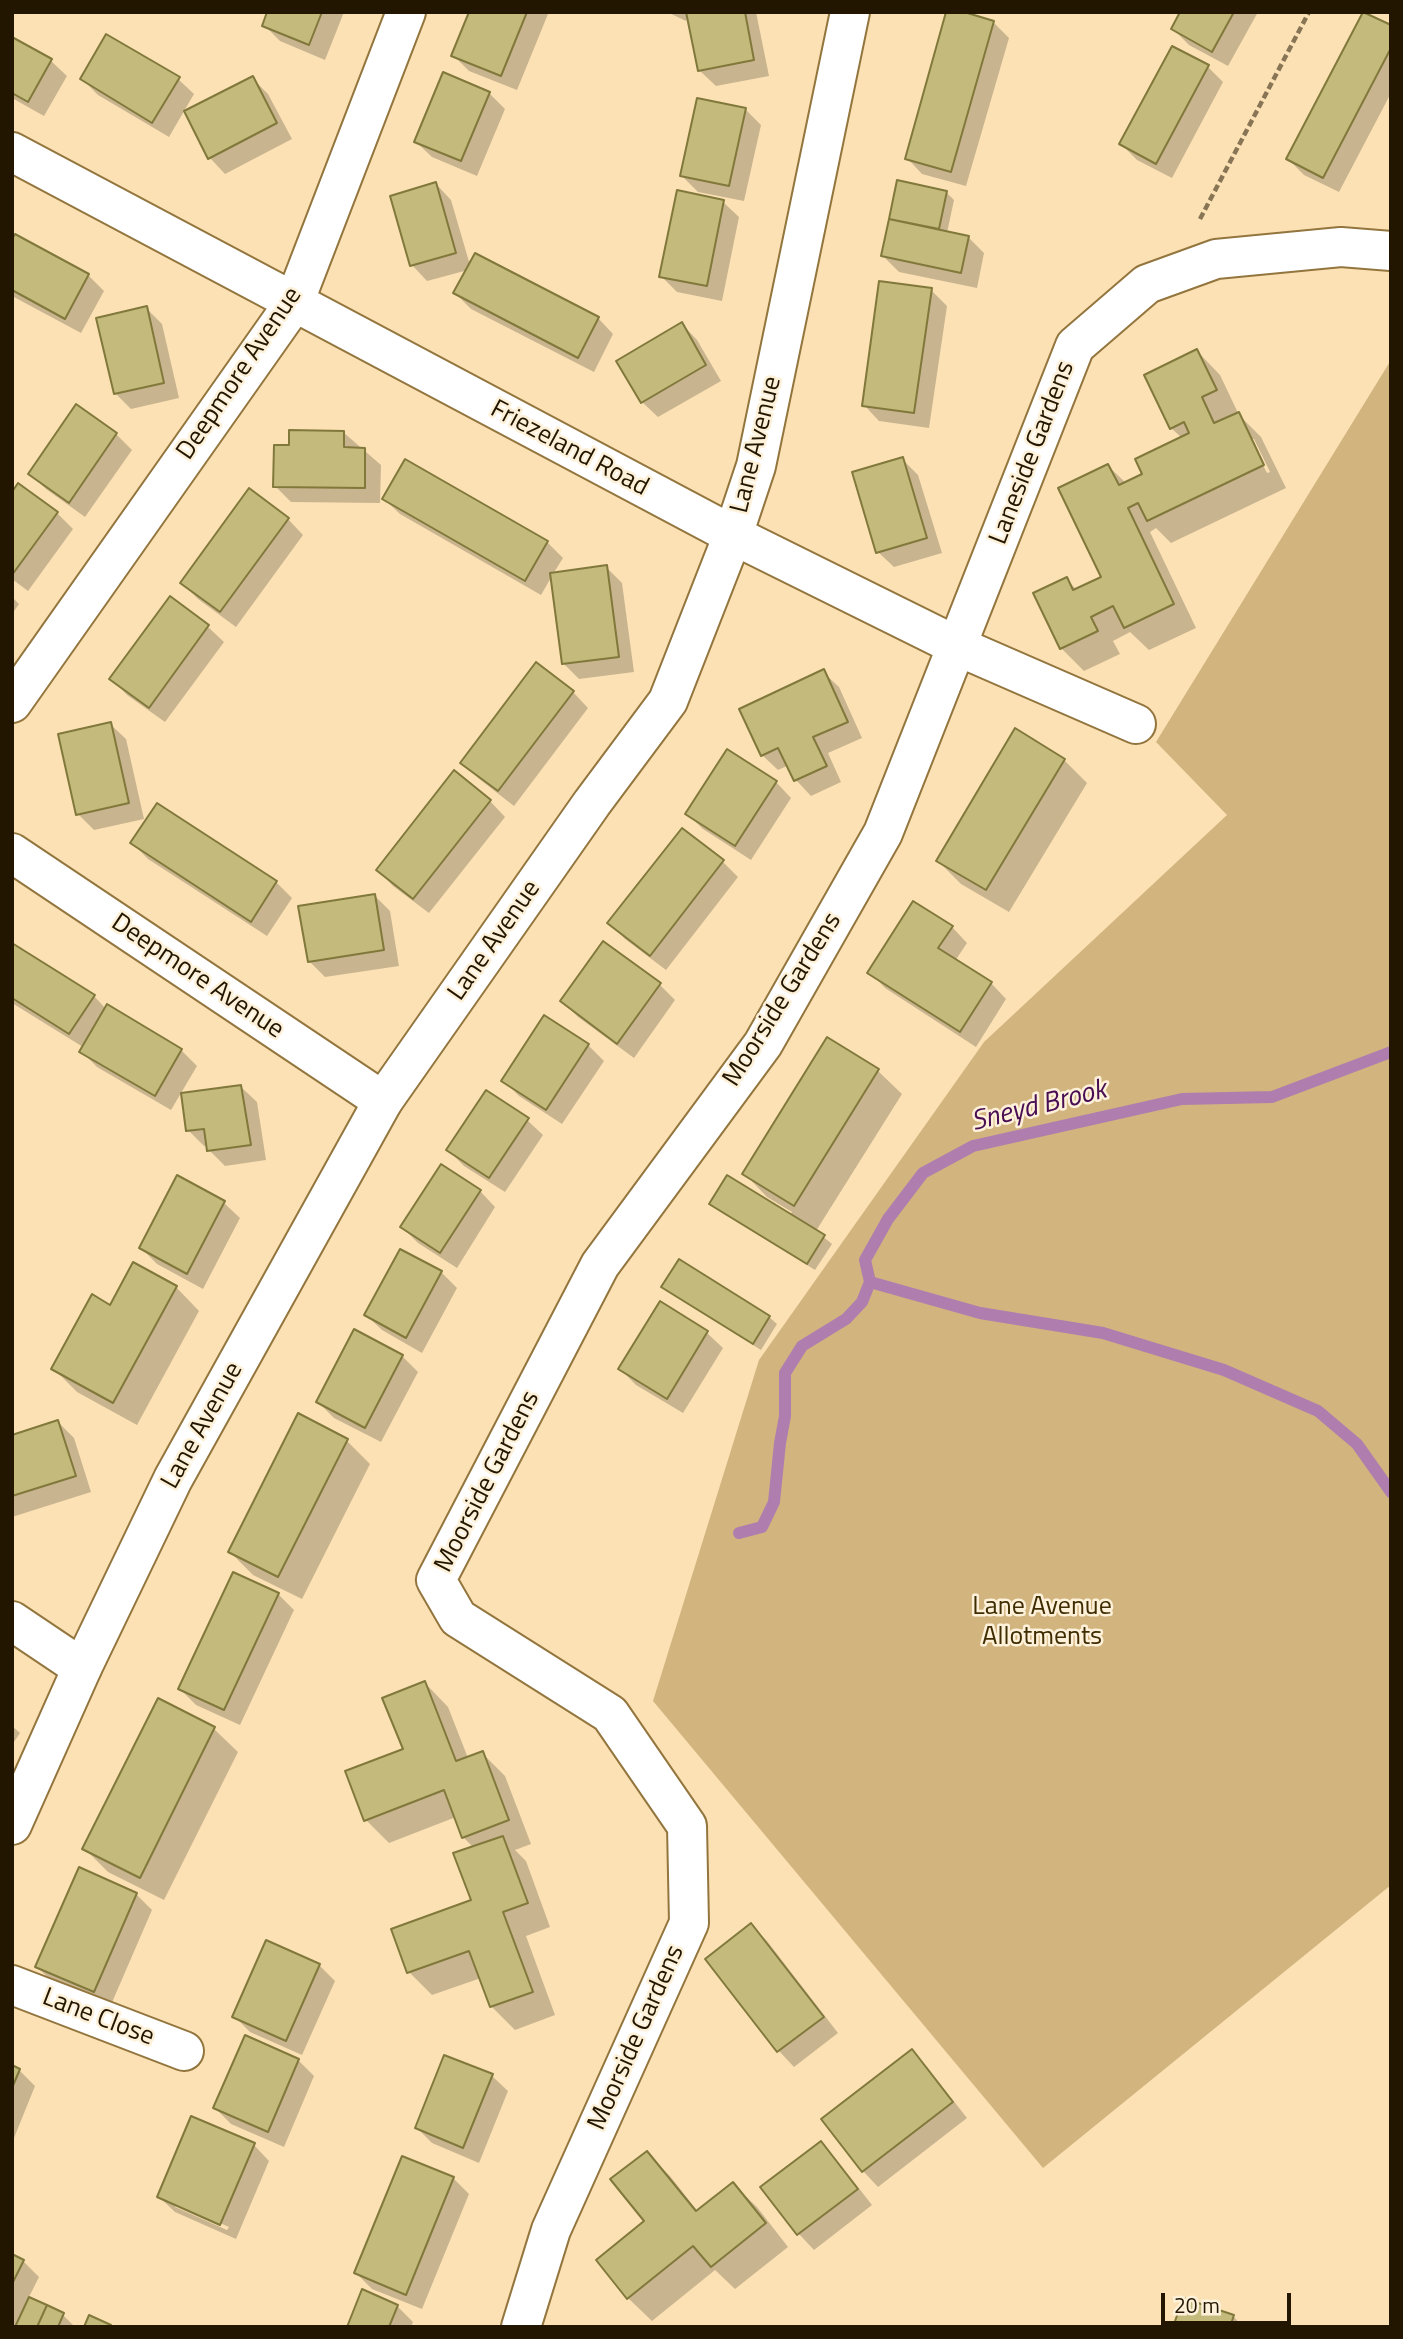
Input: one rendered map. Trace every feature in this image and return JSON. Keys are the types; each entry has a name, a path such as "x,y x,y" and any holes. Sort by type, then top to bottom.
{"street":[{"name":"Deepmore Avenue","path":"12,703 294,303 405,12"},
{"name":"Lane Avenue","path":"12,1825 82,1668 173,1479 383,1101 592,803 668,701 733,536 756,466 850,12"},
{"name":"Friezeland Road","path":"12,152 733,536 957,646 1136,724"},
{"name":"Laneside Gardens","path":"957,646 1075,346 1147,284 1216,259 1341,247 1391,251"},
{"name":"Moorside Gardens","path":"521,2327 551,2230 689,1923 687,1826 610,1714 458,1618 436,1580 600,1265 763,1044 883,833 957,646"},
{"name":"Deepmore Avenue","path":"12,853 383,1101"},
{"path":"12,1621 82,1668"},
{"name":"Lane Close","path":"12,1985 184,2051"}],"path":[{"path":"1170,275 1309,12"}],"green space":[{"name":"Lane Avenue Allotments","path":"1391,360 1391,1885 1043,2168 653,1701 759,1360 984,1042 1227,815 1156,742"}],"building":[{"path":"267,12 322,12 309,45 262,26"},
{"path":"469,12 527,12 501,76 451,56"},
{"path":"686,12 745,12 754,60 698,71"},
{"path":"946,12 964,12 994,21 951,172 905,159"},
{"path":"1180,12 1234,12 1212,52 1171,29"},
{"path":"1363,12 1391,25 1391,48 1323,178 1286,159"},
{"path":"106,34 180,77 152,123 80,79"},
{"path":"12,37 52,59 28,102 12,93"},
{"path":"1172,46 1209,65 1156,164 1119,144"},
{"path":"443,72 490,92 461,161 414,142"},
{"path":"253,76 277,123 208,159 184,111"},
{"path":"697,98 746,108 729,186 680,176"},
{"path":"897,180 947,191 939,229 889,219"},
{"path":"436,182 456,253 410,266 390,196"},
{"path":"677,190 724,200 707,286 659,277"},
{"path":"889,219 969,236 961,273 881,256"},
{"path":"15,234 89,274 65,319 12,290 12,239"},
{"path":"475,253 599,317 578,358 453,293"},
{"path":"879,281 932,288 914,413 862,406"},
{"path":"147,306 164,383 114,394 96,318"},
{"path":"682,322 706,365 641,403 616,361"},
{"path":"1197,349 1217,390 1202,397 1214,423 1239,412 1264,465 1147,521 1138,503 1128,508 1174,604 1124,628 1113,606 1091,617 1098,631 1060,649 1033,593 1067,577 1073,590 1101,577 1058,488 1108,464 1119,485 1142,474 1135,459 1189,433 1184,422 1170,429 1144,375"},
{"path":"76,404 117,433 69,503 28,474"},
{"path":"289,430 344,431 344,447 365,448 365,488 273,487 274,445 289,445"},
{"path":"903,457 927,538 876,553 852,472"},
{"path":"405,459 548,541 525,581 382,499"},
{"path":"18,483 58,512 12,575 12,492"},
{"path":"249,488 289,518 220,612 180,583"},
{"path":"607,565 619,657 562,664 550,573"},
{"path":"170,596 209,625 149,708 109,679"},
{"path":"536,662 574,691 498,791 460,763"},
{"path":"824,669 848,722 813,737 827,766 794,781 778,748 761,756 739,709"},
{"path":"111,722 129,803 76,815 58,734"},
{"path":"1015,728 1065,759 986,890 936,861"},
{"path":"727,749 777,781 735,846 685,814"},
{"path":"454,770 491,800 413,899 376,870"},
{"path":"157,803 277,881 251,922 130,843"},
{"path":"682,828 724,860 650,956 607,923"},
{"path":"375,894 384,950 308,962 298,906"},
{"path":"913,901 953,926 938,948 992,982 960,1032 867,973"},
{"path":"603,941 661,983 617,1044 560,1001"},
{"path":"12,943 95,995 69,1034 12,998"},
{"path":"107,1004 182,1049 155,1096 79,1052"},
{"path":"544,1015 589,1044 546,1110 501,1081"},
{"path":"827,1037 879,1069 794,1206 742,1174"},
{"path":"241,1085 251,1145 207,1151 204,1129 186,1131 181,1093"},
{"path":"486,1090 529,1118 489,1178 446,1150"},
{"path":"441,1164 481,1190 440,1253 400,1227"},
{"path":"177,1175 225,1201 187,1274 139,1248"},
{"path":"727,1175 825,1235 807,1264 709,1204"},
{"path":"400,1249 442,1271 406,1338 364,1315"},
{"path":"679,1259 770,1316 753,1344 661,1287"},
{"path":"133,1262 177,1286 113,1403 51,1369 92,1294 110,1305"},
{"path":"660,1301 708,1331 667,1399 618,1369"},
{"path":"354,1329 403,1355 365,1428 316,1402"},
{"path":"298,1413 348,1439 278,1577 228,1552"},
{"path":"58,1420 76,1476 12,1496 12,1435"},
{"path":"233,1572 279,1593 224,1710 178,1689"},
{"path":"425,1681 456,1761 483,1751 509,1820 462,1838 444,1790 364,1821 345,1771 403,1749 382,1698"},
{"path":"158,1698 215,1727 140,1878 82,1849"},
{"path":"503,1836 528,1903 503,1912 533,1992 490,2007 469,1951 407,1973 391,1929 471,1900 453,1853"},
{"path":"79,1867 137,1893 94,1992 35,1967"},
{"path":"751,1923 824,2017 777,2052 705,1959"},
{"path":"266,1940 320,1964 286,2041 232,2017"},
{"path":"245,2035 299,2059 268,2132 213,2108"},
{"path":"912,2049 953,2102 862,2172 821,2119"},
{"path":"444,2055 493,2074 463,2148 415,2128"},
{"path":"12,2065 20,2069 12,2088"},
{"path":"191,2116 255,2143 220,2225 157,2197"},
{"path":"821,2141 858,2189 797,2235 760,2187"},
{"path":"647,2151 696,2211 733,2182 766,2223 711,2267 693,2246 627,2299 596,2260 644,2221 610,2179"},
{"path":"402,2156 454,2177 406,2295 354,2273"},
{"path":"12,2254 24,2260 12,2284"},
{"path":"362,2289 398,2305 389,2327 347,2327"},
{"path":"29,2297 47,2305 37,2327 15,2327"},
{"path":"1183,2298 1234,2315 1230,2327 1173,2327"},
{"path":"47,2305 64,2313 58,2327 37,2327"},
{"path":"89,2315 111,2325 110,2327 84,2327"}],"waterway":[{"name":"Sneyd Brook","path":"739,1533 762,1527 774,1502 785,1416 785,1373 802,1346 846,1319 862,1302 870,1282 865,1260 888,1219 923,1173 973,1146 1182,1099 1272,1097 1391,1052"},
{"path":"870,1282 980,1313 1103,1333 1224,1370 1318,1411 1357,1444 1391,1492"}]}
